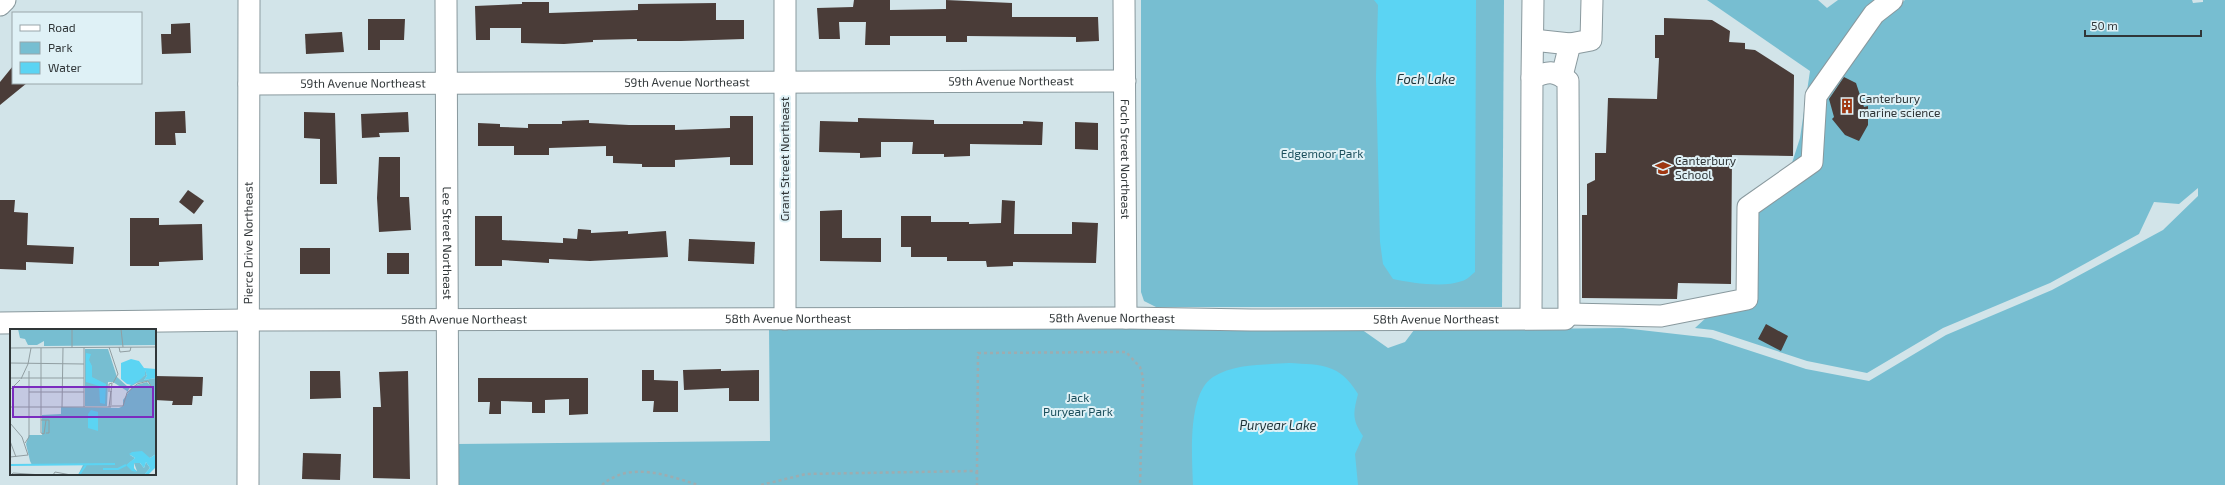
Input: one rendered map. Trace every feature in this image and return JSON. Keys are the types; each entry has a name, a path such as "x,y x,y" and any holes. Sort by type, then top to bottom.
{"street":[{"path":"0,5 5,0"},
{"name":"Pierce Drive Northeast","path":"248,485 247,320 249,0"},
{"name":"Lee Street Northeast","path":"446,0 448,485"},
{"name":"Grant Street Northeast","path":"785,0 785,319"},
{"name":"Foch Street Northeast","path":"1124,0 1126,318"},
{"path":"1531,318 1533,0"},
{"path":"1533,40 1570,44 1591,40 1592,0"},
{"name":"58th Avenue Northeast","path":"0,323 247,320 1126,318 1251,320 1531,318 1559,320 1565,319 1569,312 1661,316 1748,299 1748,207 1812,162 1816,96 1874,14 1892,0"},
{"path":"1562,76 1570,44"},
{"path":"1532,78 1544,72 1558,72 1568,81 1569,312"},
{"name":"59th Avenue Northeast","path":"249,84 1125,81"}],"path":[{"path":"977,485 978,353 1126,352 1140,366 1143,377 1140,485"},
{"path":"602,485 616,475 640,471 698,485"},
{"path":"760,485 806,474 973,471 977,473"}],"green space":[{"name":"Edgemoor Park","path":"1141,0 1504,0 1502,307 1156,307 1144,301 1141,292"},
{"path":"1707,0 1818,0 1827,8 1838,0 1878,0 1810,90 1804,156 1791,166 1800,138 1810,71"},
{"name":"Jack Puryear Park","path":"1905,0 2192,0 2193,3 2203,2 2203,0 2225,0 2225,485 457,485 457,444 770,441 769,326 1361,329 1388,348 1405,342 1414,330 1623,328 1711,338 1806,369 1869,381 1946,335 2052,290 2163,230 2198,196 2198,188 2179,204 2154,202 2139,234 2050,283 1943,328 1867,373 1807,361 1713,330 1695,328 1708,316 1749,308 1756,212 1816,169 1824,99 1880,21"}],"water":[{"name":"Foch Lake","path":"1374,0 1476,0 1475,272 1467,279 1455,283 1418,283 1393,279 1383,264 1380,242 1376,78 1378,5"},
{"name":"Puryear Lake","path":"1289,363 1311,364 1337,371 1344,376 1358,394 1354,416 1363,436 1355,454 1358,485 1193,485 1193,427 1199,397 1205,385 1213,377 1231,369"}],"building":[{"path":"854,0 890,0 890,10 946,9 946,0 1012,3 1012,17 1098,17 1099,41 1076,42 1076,37 967,36 967,42 946,42 946,36 890,36 890,45 865,45 866,22 839,22 840,39 819,39 817,8 853,7"},
{"path":"522,2 549,2 549,13 638,10 638,4 716,3 716,20 744,20 744,39 637,41 637,39 593,40 593,42 564,44 521,43 521,28 490,28 490,40 476,40 475,6 522,4"},
{"name":"Canterbury School","path":"1664,18 1712,20 1730,31 1729,42 1745,43 1745,49 1755,50 1794,75 1793,156 1732,155 1731,284 1678,283 1677,299 1582,298 1582,215 1587,215 1587,184 1595,180 1595,153 1606,153 1608,98 1657,99 1659,58 1655,58 1655,35 1664,35"},
{"path":"368,19 405,19 404,40 380,40 380,50 368,50"},
{"path":"190,23 191,53 162,54 161,34 171,34 171,24"},
{"path":"342,32 344,52 306,54 305,34"},
{"path":"12,67 12,84 26,84 0,105 0,82"},
{"name":"Canterbury marine science","path":"1844,77 1856,83 1864,107 1868,106 1868,125 1859,141 1845,135 1832,119 1834,117 1829,99"},
{"path":"185,111 186,133 175,133 176,145 155,145 155,112"},
{"path":"304,112 335,113 337,184 320,184 320,139 304,138"},
{"path":"408,112 409,132 379,133 380,137 362,138 361,114"},
{"path":"730,116 753,116 753,165 730,165 730,157 675,160 675,167 642,167 642,164 613,163 613,156 606,156 606,146 549,148 549,155 514,155 514,146 478,146 478,123 500,124 500,127 528,128 528,124 562,124 562,121 589,120 589,123 675,125 675,130 730,128"},
{"path":"858,118 934,120 934,124 1023,124 1023,121 1043,122 1042,145 970,144 970,156 944,157 944,154 912,154 913,142 881,142 881,157 860,158 860,153 819,152 820,121 858,122"},
{"path":"1075,122 1098,123 1098,150 1075,149"},
{"path":"379,157 400,157 400,197 409,197 411,230 379,232 377,198"},
{"path":"188,190 204,201 194,214 179,202"},
{"path":"0,200 15,200 14,212 28,213 27,245 74,247 73,264 26,262 26,270 0,269"},
{"path":"1002,200 1015,201 1014,234 1072,234 1072,222 1098,223 1096,263 1013,262 1013,266 987,267 986,261 947,261 947,257 911,257 911,247 901,247 901,216 931,216 931,222 969,222 969,224 1001,223"},
{"path":"842,210 842,238 881,238 881,262 820,261 820,211"},
{"path":"475,216 502,216 502,240 563,243 563,238 577,239 578,229 591,230 591,233 628,231 628,234 666,231 668,257 590,261 549,259 549,263 502,260 502,266 475,266"},
{"path":"130,218 159,218 159,225 202,224 203,260 159,262 159,266 130,266"},
{"path":"689,239 755,242 754,264 688,261"},
{"path":"300,248 330,248 330,274 300,274"},
{"path":"387,253 409,253 409,274 387,274"},
{"path":"1766,324 1788,336 1781,351 1758,339"},
{"path":"721,369 721,371 759,370 759,401 729,401 729,388 684,390 683,370"},
{"path":"642,370 654,370 654,380 678,381 678,412 653,412 654,401 642,401"},
{"path":"310,371 340,371 341,398 310,399"},
{"path":"408,371 410,479 373,478 373,407 381,407 379,372"},
{"path":"156,376 203,377 202,396 193,396 192,405 172,405 173,401 156,400"},
{"path":"478,378 588,378 588,414 569,415 569,399 545,400 545,413 532,413 532,402 501,401 501,414 489,414 490,402 478,402"},
{"path":"303,453 341,454 340,480 302,479"}],"place":[{"name":"Canterbury marine science","path":"1847,106"},
{"name":"Canterbury School","path":"1663,168"}]}
